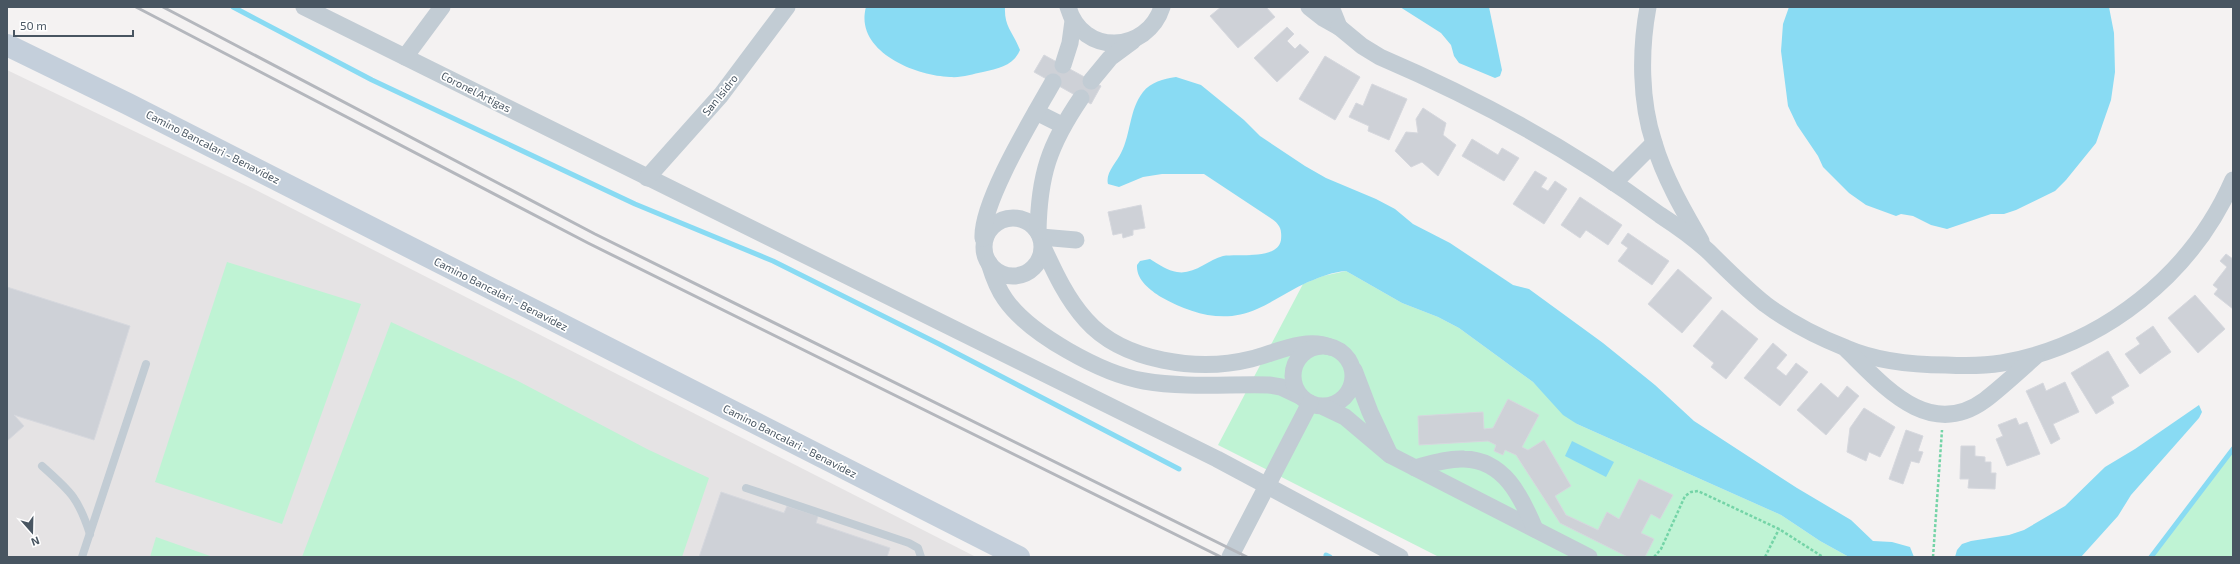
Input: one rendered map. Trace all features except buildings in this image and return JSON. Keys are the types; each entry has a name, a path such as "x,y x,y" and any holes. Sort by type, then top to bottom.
{"main road":[{"name":"Camino Bancalari - Benavídez","path":"7,45 135,108 1001,551 1018,557"}],"street":[{"name":"Coronel Artigas","path":"304,7 1217,460 1400,557"},
{"path":"405,57 442,7"},
{"name":"San Isidro","path":"647,178 721,95 787,7"},
{"path":"1091,81 1110,58 1150,29 1156,22 1162,7"},
{"path":"1309,7 1323,18 1339,27 1362,46 1374,53 1510,119 1614,183 1707,250 1766,305 1816,334 1844,348 1894,361 1926,365 2000,363 2040,353 2093,331 2124,312 2150,293 2188,255 2222,205 2233,180"},
{"path":"1331,7 1339,27"},
{"path":"1648,7 1644,47 1644,80 1646,110 1654,143 1684,212 1707,250"},
{"path":"1071,14 1085,33 1100,41 1117,43 1134,40"},
{"path":"1063,65 1070,43 1071,14"},
{"path":"1053,82 994,194 985,222 986,256 994,282 1005,300 1018,314 1047,337 1096,365 1143,381 1171,384 1269,385 1281,387 1345,417 1390,455 1589,557"},
{"path":"1081,98 1062,126 1050,149 1044,169 1040,190 1040,239 1038,262 1031,270 1022,275 1005,276 996,271 986,256 986,237 992,228 1005,219 1021,219 1031,224 1040,239 1064,289 1087,322 1125,348 1152,358 1176,363 1216,365 1249,360 1309,343 1320,343 1341,352 1352,365 1370,412 1390,455"},
{"path":"1036,112 1062,126"},
{"path":"1614,183 1654,143"},
{"path":"1040,239 1076,240"},
{"path":"1330,347 1319,346 1309,350 1297,361 1294,371 1294,382 1312,402 1336,404 1349,393 1353,382 1352,365"},
{"path":"1844,348 1899,399 1925,411 1943,414 1966,410 1984,401 2040,353"},
{"path":"1230,557 1312,402"},
{"path":"1415,468 1462,459 1490,464 1502,472 1514,489 1527,509 1535,529"}],"lane":[{"path":"82,557 146,364"},
{"path":"42,466 74,495 83,512 90,534"},
{"path":"746,488 909,543 918,548 921,557"}],"path":[{"path":"1933,557 1943,414"},
{"path":"1654,557 1661,549 1685,496 1691,492 1698,491 1779,529 1823,557"},
{"path":"1765,557 1779,529"}],"shaded area":[{"path":"7,70 246,185 976,557 7,557"}],"green space":[{"path":"227,262 361,304 282,524 155,482"},
{"path":"1346,271 1402,303 1438,317 1459,328 1533,382 1577,424 1781,515 1820,541 1849,557 1439,557 1218,445 1303,284 1323,276"},
{"path":"391,322 518,381 647,449 709,478 682,557 302,557"},
{"path":"2233,450 2233,557 2152,557"},
{"path":"156,537 213,557 150,557"}],"water":[{"path":"866,7 1005,7 1007,25 1020,50 1014,60 1005,66 967,76 936,76 920,72 890,58 878,48 869,36 865,23"},
{"path":"1400,7 1489,7 1502,70 1500,76 1495,78 1459,63 1454,56 1451,45 1441,33"},
{"path":"1789,7 2109,7 2114,33 2115,72 2111,100 2096,143 2066,180 2055,191 2016,210 2004,214 1991,214 1947,229 1931,225 1913,216 1901,214 1896,216 1866,205 1849,193 1823,167 1818,156 1797,125 1788,106 1781,51 1783,24"},
{"path":"1176,77 1201,85 1244,120 1260,136 1305,166 1326,178 1376,199 1395,209 1413,224 1450,243 1513,285 1529,289 1603,343 1655,385 1694,421 1797,488 1851,520 1873,541 1892,542 1910,547 1914,557 1849,557 1820,541 1781,515 1577,424 1563,415 1533,382 1459,328 1438,317 1402,303 1346,271 1331,274 1308,282 1257,309 1233,316 1208,315 1196,312 1161,297 1148,288 1141,280 1137,270 1137,265 1140,261 1150,259 1170,270 1183,272 1195,269 1223,256 1265,254 1278,247 1281,240 1280,228 1275,221 1204,174 1162,174 1143,177 1119,187 1108,184 1108,176 1124,146 1138,99 1146,89 1154,83"},
{"path":"2199,405 2202,412 2199,418 2131,495 2118,516 2081,557 1955,557 1957,550 1962,544 1971,541 2009,535 2024,530 2065,506 2105,467 2135,449"},
{"path":"1572,441 1614,462 1606,477 1565,456"}],"waterway":[{"path":"233,7 372,80 635,204 773,261 939,344 1179,469"},
{"path":"2151,557 2233,449"},
{"path":"1326,555 1330,557"}],"railway":[{"path":"136,7 588,243 1221,557"},
{"path":"163,7 595,234 1247,557"}]}
